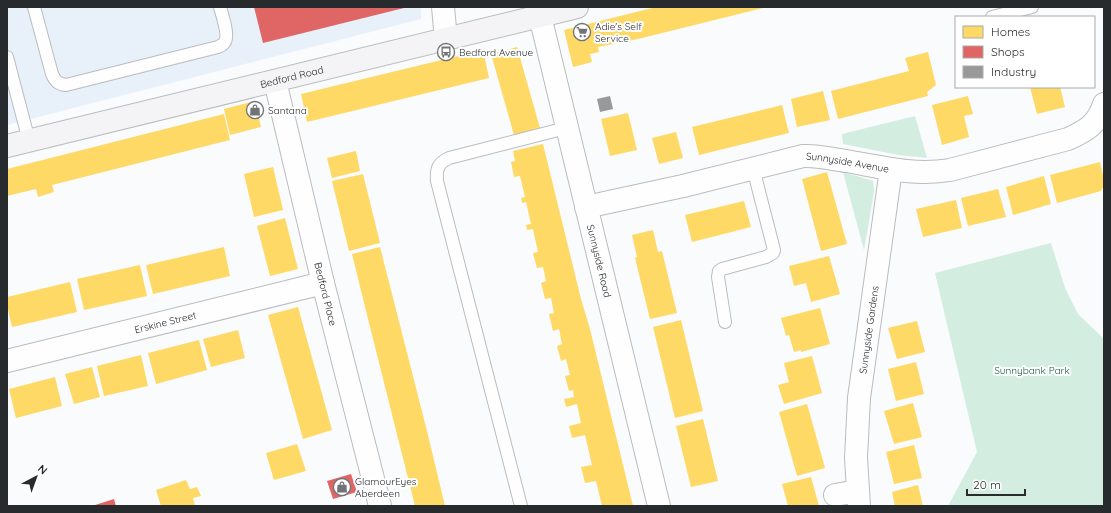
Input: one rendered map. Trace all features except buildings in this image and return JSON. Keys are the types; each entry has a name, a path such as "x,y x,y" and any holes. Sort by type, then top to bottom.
{"street":[{"path":"443,7 446,38"},
{"name":"Bedford Road","path":"7,146 577,7"},
{"name":"Sunnyside Road","path":"540,16 566,128 662,505"},
{"name":"Bedford Place","path":"275,81 323,283 380,506"},
{"name":"Sunnyside Avenue","path":"586,207 649,194 794,158 811,156 918,172 945,170 1068,139 1081,133 1093,124 1103,112"},
{"name":"Sunnyside Gardens","path":"835,495 859,498 856,451 860,398 891,169"},
{"name":"Erskine Street","path":"7,361 323,283"}],"lane":[{"path":"34,7 52,74 55,80 60,84 66,85 224,44 227,39 220,7"},
{"path":"996,16 1032,7"},
{"path":"7,57 29,141"},
{"path":"521,506 436,172 438,166 449,158 566,128"},
{"path":"725,322 718,277 719,271 766,257 773,253 774,250 752,168"}],"shaded area":[{"path":"7,7 421,7 421,19 7,125"}],"green space":[{"path":"915,116 927,158 898,155 843,144 842,134"},
{"path":"843,172 873,181 874,192 864,250"},
{"name":"Sunnybank Park","path":"1051,243 1065,288 1078,314 1104,339 1104,506 948,506 977,452 935,273"}],"place":[{"name":"Adie's Self Service","path":"582,32"},
{"name":"Bedford Avenue","path":"446,52"},
{"name":"Santana","path":"255,110"},
{"name":"GlamourEyes Aberdeen","path":"342,487"}]}
